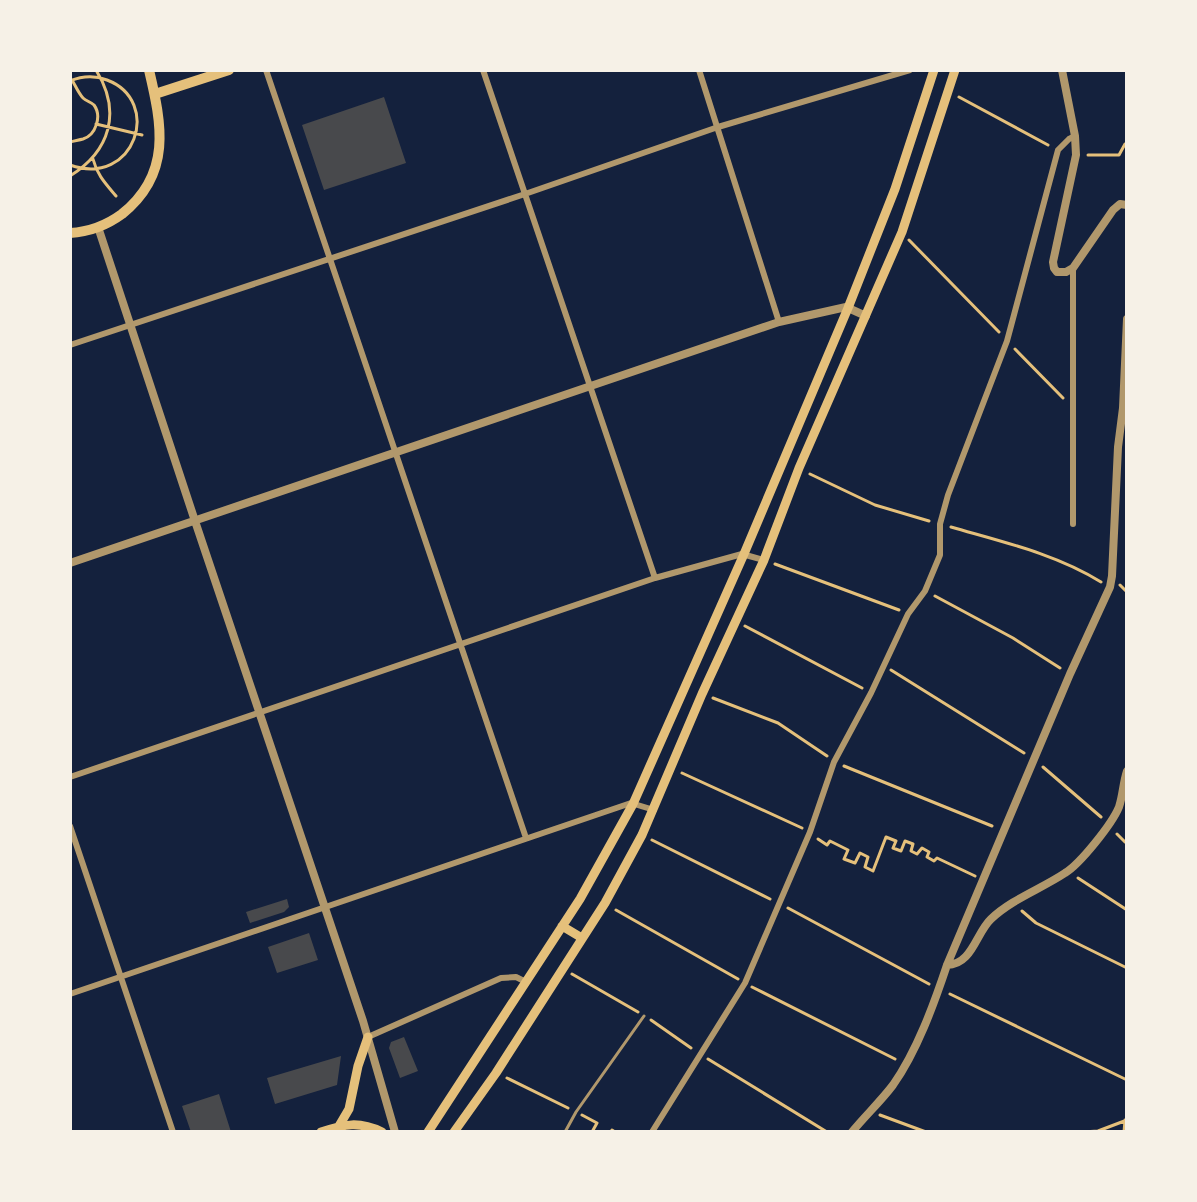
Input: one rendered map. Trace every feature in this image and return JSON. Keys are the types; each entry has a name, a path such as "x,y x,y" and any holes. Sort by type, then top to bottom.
{"main road":[{"path":"70,233 98,227 116,218 146,190 157,167 160,140 149,70"},
{"path":"155,94 229,70"},
{"path":"428,1132 562,926 633,804 744,554 848,308 895,189 934,70"},
{"path":"454,1132 496,1073 605,903 654,810 702,694 764,560 799,468 902,232 955,70"},
{"path":"562,926 582,938"},
{"path":"339,1126 349,1109 368,1037"},
{"path":"321,1132 352,1124 369,1126 382,1132"}],"street":[{"path":"266,70 526,838"},
{"path":"483,70 655,578"},
{"path":"699,70 779,322"},
{"path":"70,345 718,127 910,70"},
{"path":"1062,70 1076,155 1053,262 1057,272 1073,268 1113,210 1120,204 1127,205"},
{"path":"652,1132 745,983 810,832 834,762 885,666 908,614 925,591 940,555 940,524 948,495 1007,341 1058,150 1075,136"},
{"path":"98,227 368,1037 395,1132"},
{"path":"1073,268 1073,524"},
{"path":"70,563 779,322 848,308 866,316"},
{"path":"852,1132 892,1087 906,1064 1003,830 1110,587 1127,319"},
{"path":"70,777 655,578 744,554 764,560"},
{"path":"947,965 965,958 987,923 1000,910 1068,871 1117,812 1127,771"},
{"path":"70,994 633,804 654,810"},
{"path":"70,826 173,1132"},
{"path":"368,1037 501,978 516,977 526,982"}],"lane":[{"path":"565,1132 644,1016"}],"path":[{"path":"70,176 93,159 109,127 109,101 97,70"},
{"path":"70,142 90,135 97,114 95,106 83,98 71,80 91,76 114,82 132,102 137,115 131,147 110,166 96,170 70,165"},
{"path":"949,92 1058,150"},
{"path":"96,124 142,135"},
{"path":"1076,155 1119,155 1127,145"},
{"path":"93,159 101,179 116,196"},
{"path":"902,232 1074,409"},
{"path":"799,468 875,505 1044,554 1078,568 1110,587"},
{"path":"764,560 908,614"},
{"path":"925,591 1013,638 1070,674"},
{"path":"735,621 871,693"},
{"path":"885,666 1035,760 1109,824 1125,842 1127,839"},
{"path":"702,694 778,723 834,762 1003,830"},
{"path":"671,768 810,832 827,845 830,841 848,850 844,859 855,863 860,853 868,857 865,867 873,871 886,837 896,841 893,848 901,851 905,841 913,844 911,851 917,854 922,848 929,852 927,857 934,861 937,858 984,880"},
{"path":"642,835 939,989 1127,1080"},
{"path":"1068,871 1127,910"},
{"path":"1013,903 1036,923 1127,968"},
{"path":"496,1073 597,1123 592,1132"},
{"path":"869,1111 926,1132"},
{"path":"1083,1132 1098,1131 1126,1120"},
{"path":"1124,1132 1126,1120"}],"building":[{"path":"384,97 406,163 324,190 302,125"},
{"path":"287,899 289,907 284,912 250,923 246,912"},
{"path":"309,933 318,960 277,973 268,947"},
{"path":"404,1037 418,1071 400,1078 389,1048 391,1042"},
{"path":"341,1056 337,1085 275,1104 267,1078"},
{"path":"219,1094 231,1132 191,1132 182,1106"}]}
